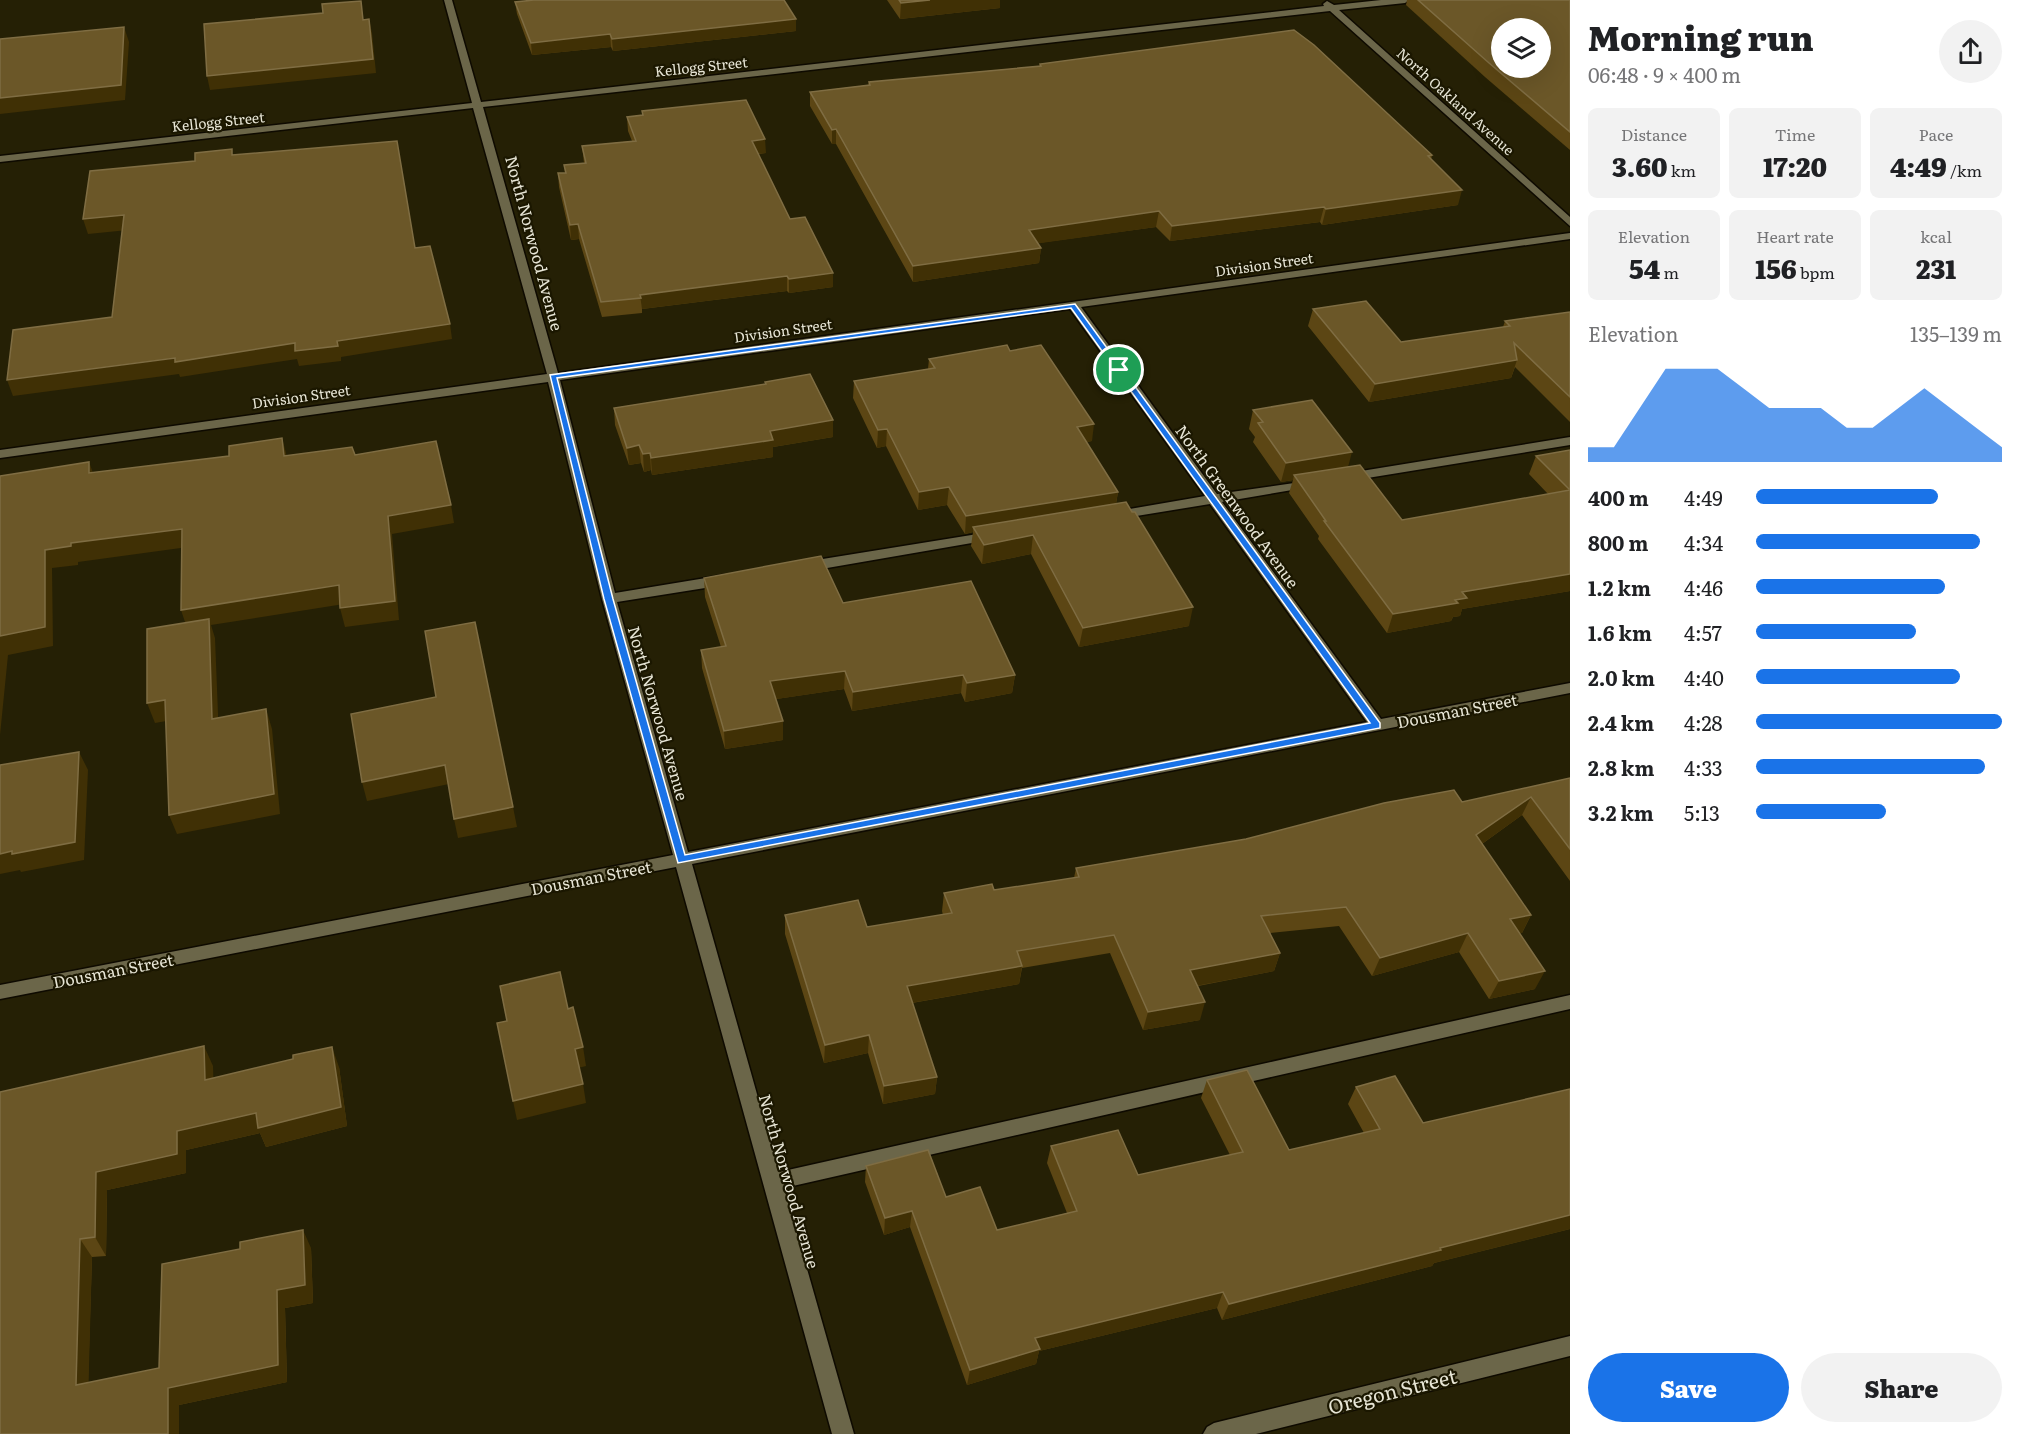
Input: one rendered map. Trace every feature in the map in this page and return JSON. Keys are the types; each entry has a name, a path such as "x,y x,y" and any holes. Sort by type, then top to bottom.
{"street":[{"name":"North Norwood Avenue","path":"448,0 553,376 609,599 843,1434"},
{"name":"North Oakland Avenue","path":"1323,0 1570,223"},
{"name":"Kellogg Street","path":"0,159 1405,0"},
{"name":"Division Street","path":"0,454 1570,236"},
{"name":"North Greenwood Avenue","path":"1073,305 1377,725"},
{"path":"1108,516 1570,441"},
{"path":"795,568 1004,534"},
{"path":"609,599 736,578"},
{"name":"Dousman Street","path":"0,992 1570,688"},
{"path":"772,1182 1570,1002"},
{"name":"Oregon Street","path":"1214,1434 1570,1346"}],"building":[{"path":"534,0 784,0 796,19 612,39 610,34 531,43 515,2"},
{"path":"899,0 930,0 901,3"},
{"path":"1418,0 1570,0 1570,132 1507,78 1551,78 1551,18 1491,18 1491,65"},
{"path":"361,1 363,20 369,19 373,59 207,76 204,24 323,13 322,4"},
{"path":"124,27 121,85 0,98 0,39"},
{"path":"1294,30 1314,45 1432,155 1428,156 1462,190 1326,209 1324,207 1172,226 1159,211 1029,230 1041,248 913,266 836,129 832,130 810,92 870,85 869,82 1041,66 1040,64"},
{"path":"746,100 765,139 752,141 790,219 805,217 833,273 789,279 787,276 601,302 578,224 570,225 558,173 566,173 564,165 586,163 582,146 636,141 627,117 643,115 642,111"},
{"path":"397,141 415,248 430,246 450,324 337,341 338,346 295,351 295,343 175,362 175,358 7,380 13,330 112,317 124,215 83,219 90,171 195,161 195,153 232,149 232,155"},
{"path":"1366,301 1401,342 1510,326 1505,321 1570,312 1570,397 1514,343 1517,360 1375,384 1313,309"},
{"path":"1007,345 1010,351 1041,345 1094,424 1077,427 1118,492 966,516 949,487 919,492 887,429 878,430 854,381 935,368 929,359"},
{"path":"810,374 833,420 770,431 773,440 651,458 650,453 643,454 639,445 627,448 614,408 766,384 765,382"},
{"path":"1312,400 1352,452 1286,463 1258,423 1263,422 1253,410"},
{"path":"282,438 284,456 352,447 355,455 436,441 451,505 388,516 395,601 340,608 339,585 181,610 182,529 71,543 71,546 45,550 45,627 0,636 0,476 89,462 89,473 229,456 229,446"},
{"path":"1570,450 1570,490 1536,456"},
{"path":"1360,465 1402,520 1570,490 1570,574 1462,592 1467,598 1455,600 1458,603 1393,614 1324,521 1326,521 1294,475"},
{"path":"1126,502 1132,512 1135,512 1193,607 1083,628 1033,535 984,545 973,527"},
{"path":"821,556 843,603 971,581 1015,675 967,683 963,675 853,692 845,671 770,681 783,721 724,731 701,650 726,646 704,578"},
{"path":"209,619 212,719 266,709 274,794 169,815 165,700 147,703 147,629"},
{"path":"475,622 513,807 454,819 445,765 362,782 351,714 436,697 425,631"},
{"path":"79,752 75,842 12,854 12,851 0,854 0,765"},
{"path":"1570,778 1570,849 1531,797 1476,835 1531,915 1510,919 1545,971 1499,981 1468,933 1380,958 1346,907 1261,916 1280,953 1190,970 1205,1002 1148,1012 1114,935 1017,951 1022,966 907,986 937,1077 884,1086 869,1035 825,1045 785,915 858,900 867,927 952,913 944,893 992,884 994,890 1079,877 1076,868 1246,839 1384,803 1454,790 1462,802"},
{"path":"560,972 568,1009 573,1007 583,1047 575,1049 583,1084 513,1101 497,1023 507,1021 500,986"},
{"path":"204,1046 205,1080 293,1059 293,1055 332,1047 341,1107 258,1128 256,1113 177,1131 177,1154 96,1172 95,1237 80,1239 76,1385 159,1368 162,1264 240,1249 240,1242 303,1230 305,1285 277,1290 278,1365 168,1388 168,1434 0,1434 0,1092"},
{"path":"1247,1070 1289,1150 1380,1129 1356,1087 1395,1076 1423,1123 1570,1089 1570,1215 1229,1304 1223,1292 1035,1338 1040,1349 970,1370 912,1211 885,1218 866,1166 928,1150 946,1197 980,1187 997,1230 1077,1211 1051,1146 1118,1130 1138,1175 1243,1152 1207,1080"}],"route":[{"path":"1073,305 1119,370 1377,725 681,860 609,599 553,376 1073,305"}]}
